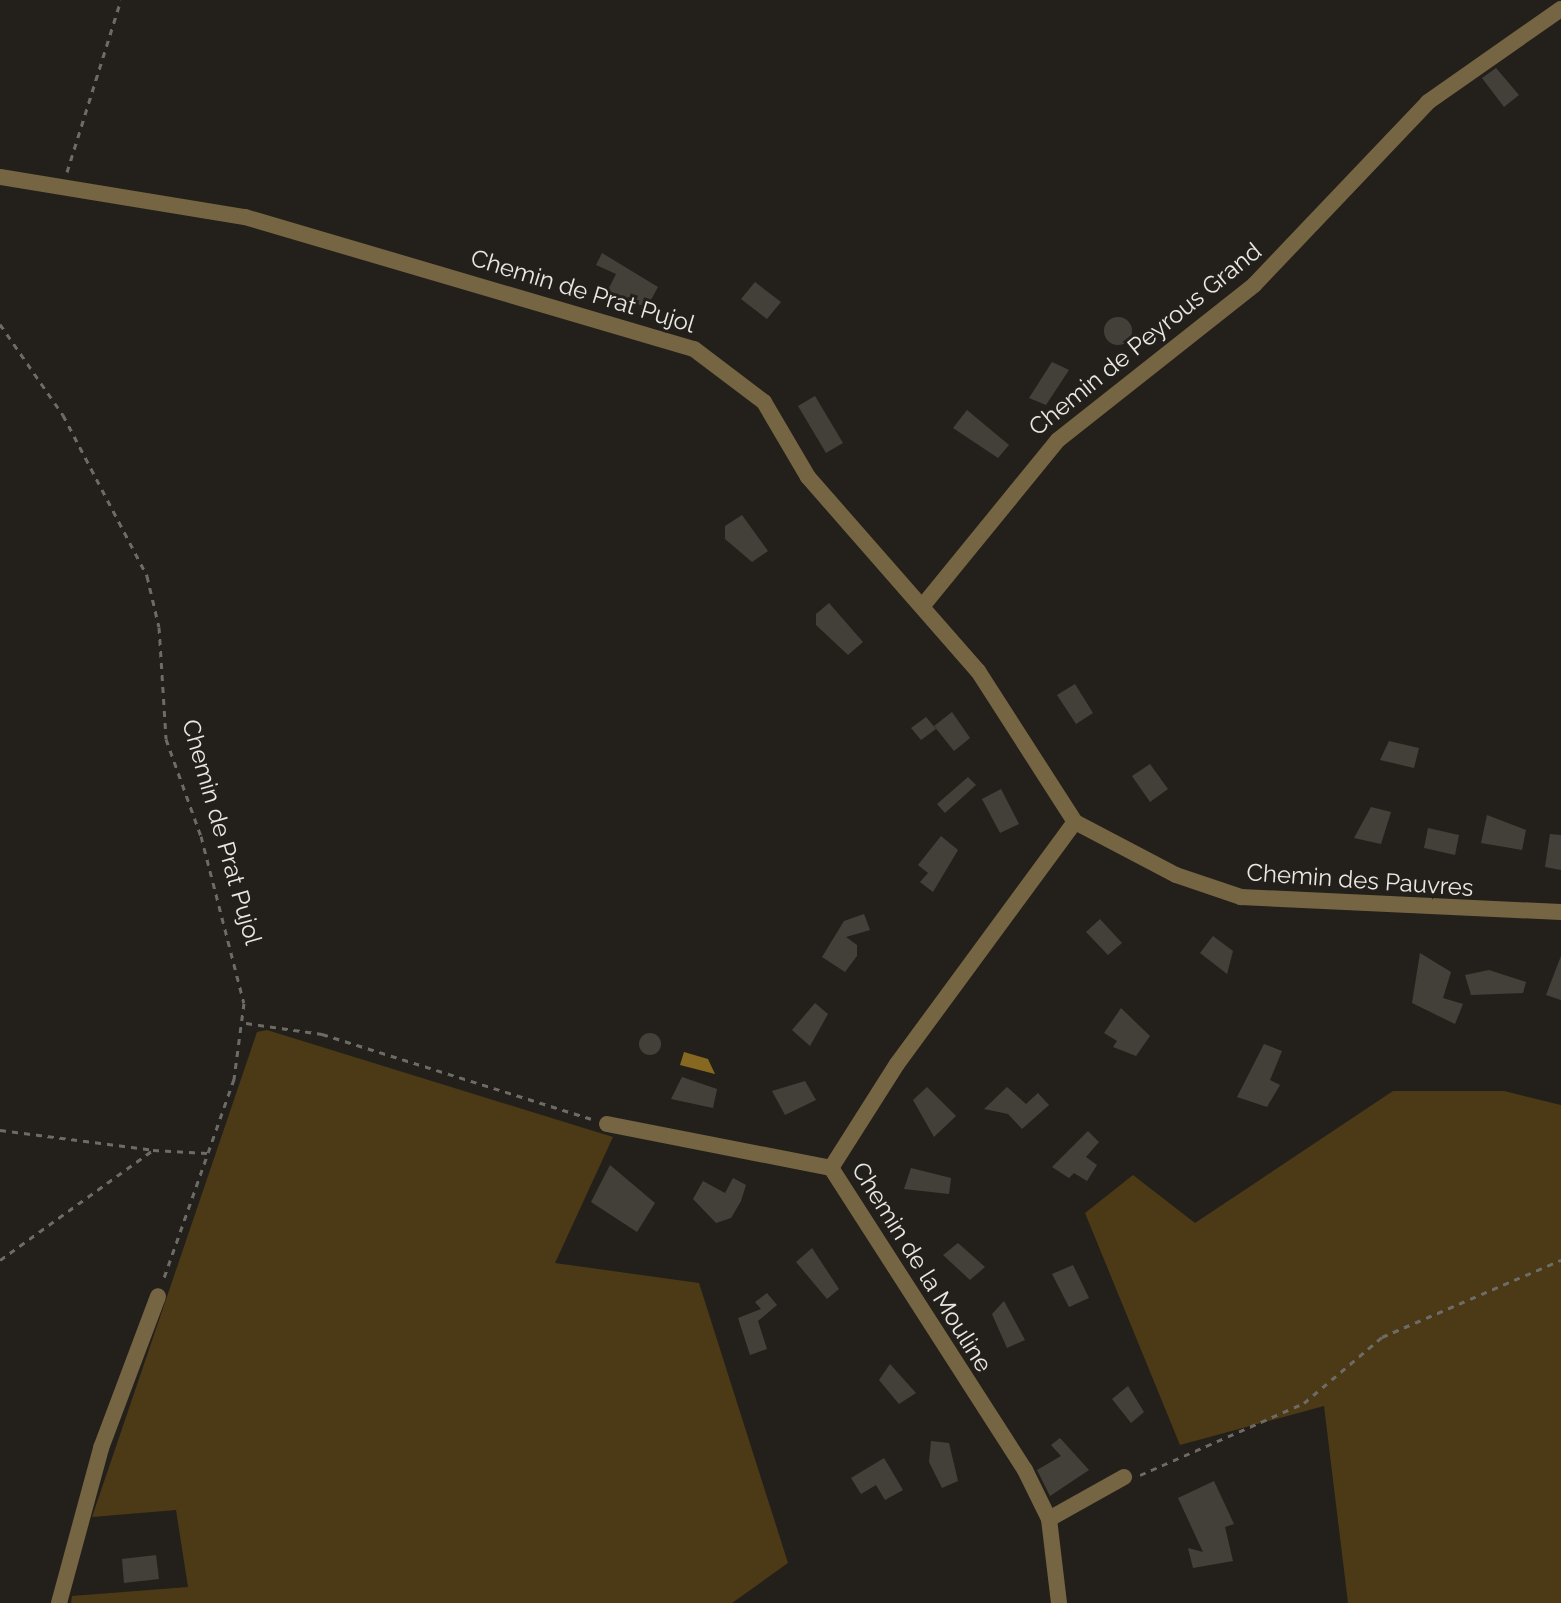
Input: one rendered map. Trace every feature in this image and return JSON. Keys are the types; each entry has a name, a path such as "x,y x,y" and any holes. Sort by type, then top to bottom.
{"street":[{"name":"Chemin de Peyrous Grand","path":"925,603 1048,449 1254,285 1440,92 1561,9"},
{"name":"Chemin de Prat Pujol","path":"0,177 257,220 694,349 757,393 808,477 925,603 1075,822"},
{"name":"Chemin des Pauvres","path":"1075,822 1176,875 1241,897 1561,912"},
{"name":"Chemin de la Mouline","path":"1059,1603 1049,1519 831,1168 888,1076 1075,822"},
{"path":"607,1124 831,1168"},
{"path":"59,1603 101,1448 158,1296"},
{"path":"1049,1519 1124,1477"}],"path":[{"path":"61,189 121,0"},
{"name":"Chemin de Prat Pujol","path":"0,324 63,415 147,576 159,627 166,739 201,836 246,1023"},
{"path":"158,1296 207,1153 246,1023 322,1034 607,1124"},
{"path":"0,1130 153,1150 207,1153"},
{"path":"0,1260 153,1150"},
{"path":"1124,1477 1304,1403 1382,1337 1561,1260"}],"shaded area":[{"path":"267,1030 613,1137 555,1263 699,1283 788,1563 732,1603 71,1603 72,1596 188,1587 176,1510 92,1517 257,1032"},
{"path":"684,1052 708,1059 715,1074 680,1065"},
{"path":"1393,1091 1504,1091 1561,1105 1561,1603 1348,1603 1324,1406 1180,1445 1085,1213 1133,1175 1195,1223"}],"building":[{"path":"1496,68 1519,95 1504,107 1482,78"},
{"path":"602,253 658,287 647,307 606,294 616,274 596,265"},
{"path":"755,282 781,302 767,319 741,299"},
{"path":"1118,317 1128,321 1132,331 1128,341 1118,345 1108,341 1104,331 1108,321"},
{"path":"1052,362 1069,370 1046,405 1029,398"},
{"path":"815,396 843,443 826,453 798,406"},
{"path":"967,410 1009,445 998,458 953,428"},
{"path":"742,515 768,551 752,562 725,539 725,526"},
{"path":"829,603 863,642 848,655 816,625 816,614"},
{"path":"1075,684 1093,713 1076,724 1057,695"},
{"path":"952,712 970,738 954,751 934,726"},
{"path":"926,717 936,729 921,740 911,728"},
{"path":"1389,741 1419,748 1414,768 1380,760"},
{"path":"1150,764 1168,789 1150,802 1132,776"},
{"path":"968,777 976,785 945,813 937,804"},
{"path":"1001,789 1019,824 1000,833 982,799"},
{"path":"1371,807 1391,812 1381,844 1354,838"},
{"path":"1487,815 1526,830 1522,850 1481,843"},
{"path":"1428,828 1459,835 1455,855 1424,848"},
{"path":"1550,834 1561,835 1561,870 1545,867"},
{"path":"941,836 958,850 933,892 920,882 928,873 918,865"},
{"path":"864,914 870,930 846,937 857,945 857,956 845,972 822,957 844,921"},
{"path":"1100,919 1122,943 1108,955 1086,932"},
{"path":"1213,936 1233,951 1227,974 1200,953"},
{"path":"1420,953 1451,972 1443,998 1463,1004 1455,1024 1412,1003"},
{"path":"1561,956 1561,1000 1546,995"},
{"path":"1489,970 1526,982 1523,993 1471,995 1465,975"},
{"path":"815,1003 828,1014 810,1046 792,1030"},
{"path":"1121,1008 1150,1036 1136,1056 1113,1047 1117,1041 1104,1033"},
{"path":"650,1033 658,1036 661,1044 658,1052 650,1055 642,1052 639,1044 642,1036"},
{"path":"1264,1044 1282,1051 1270,1080 1280,1085 1267,1107 1237,1097"},
{"path":"682,1077 717,1089 713,1108 671,1099"},
{"path":"805,1081 816,1100 785,1115 772,1091"},
{"path":"927,1087 956,1116 934,1137 913,1100"},
{"path":"1007,1087 1026,1104 1038,1093 1049,1105 1022,1129 1008,1114 984,1109"},
{"path":"1088,1131 1099,1142 1086,1157 1097,1165 1087,1181 1074,1173 1069,1178 1052,1167"},
{"path":"610,1165 655,1203 637,1232 591,1202"},
{"path":"911,1168 951,1178 949,1194 904,1189"},
{"path":"733,1178 746,1185 741,1201 731,1218 716,1223 693,1199 703,1181 725,1193"},
{"path":"958,1243 985,1267 970,1280 943,1255"},
{"path":"812,1248 839,1289 827,1299 796,1262"},
{"path":"1073,1265 1089,1298 1069,1307 1052,1274"},
{"path":"767,1293 777,1305 758,1321 767,1349 750,1355 738,1318 761,1309 755,1302"},
{"path":"1004,1301 1025,1340 1007,1348 992,1314"},
{"path":"890,1364 916,1393 899,1404 879,1380"},
{"path":"1128,1386 1144,1412 1131,1423 1112,1399"},
{"path":"1060,1438 1089,1470 1050,1496 1037,1470 1061,1456 1051,1445"},
{"path":"931,1441 949,1443 958,1481 942,1488 929,1462"},
{"path":"884,1458 903,1490 885,1500 876,1485 861,1494 851,1478"},
{"path":"1214,1481 1234,1524 1225,1527 1233,1561 1193,1568 1188,1548 1203,1552 1178,1498"},
{"path":"156,1555 159,1579 124,1583 122,1559"}]}
